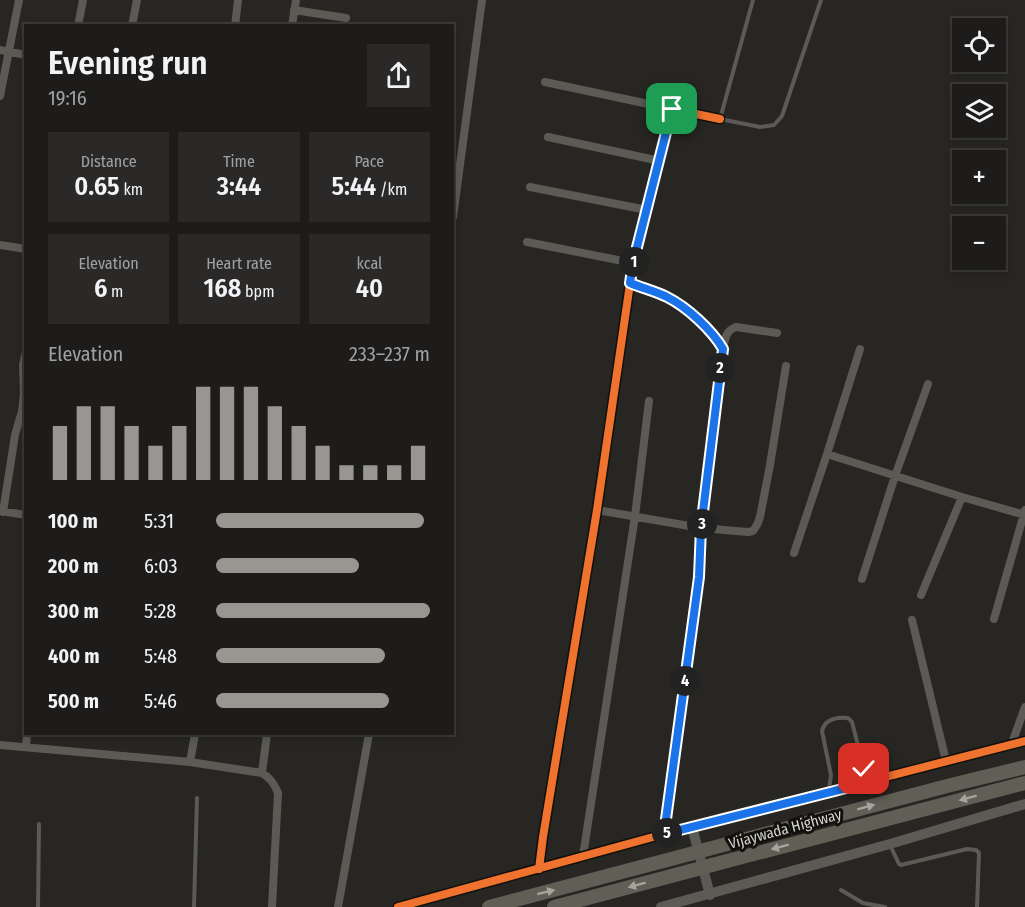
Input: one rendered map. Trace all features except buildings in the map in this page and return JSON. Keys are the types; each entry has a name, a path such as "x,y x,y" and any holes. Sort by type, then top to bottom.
{"highway":[{"name":"Vijaywada Highway","path":"489,907 1025,767"},
{"name":"Vijaywada Highway","path":"554,907 1025,783"}],"street":[{"path":"0,96 4,50 19,0"},
{"path":"78,24 83,0"},
{"path":"132,24 137,0"},
{"path":"235,24 238,0"},
{"path":"292,24 296,0"},
{"path":"454,210 482,0"},
{"path":"294,10 346,18"},
{"path":"4,50 24,55"},
{"path":"545,82 720,119"},
{"path":"539,869 544,825 597,510 633,263 672,109"},
{"path":"548,137 660,161"},
{"path":"530,187 647,210"},
{"path":"527,242 633,263"},
{"path":"0,245 24,249"},
{"path":"630,283 668,297 689,311 723,349"},
{"path":"664,834 699,577 701,528 726,333 735,327 777,333"},
{"path":"794,554 860,349"},
{"path":"24,361 22,411 15,435 1,512 24,515"},
{"path":"597,510 701,528 753,531 760,517 786,366"},
{"path":"862,579 928,384"},
{"path":"583,856 635,516 649,401"},
{"path":"827,454 962,497 1024,513 994,619"},
{"path":"921,595 962,497"},
{"path":"912,620 946,760"},
{"path":"1012,744 1025,707"},
{"path":"26,747 27,735"},
{"path":"190,762 195,735"},
{"path":"262,772 267,735"},
{"path":"338,907 369,735"},
{"path":"398,907 664,834 1025,741"},
{"path":"0,745 190,762 262,772 274,784 278,793 272,907"},
{"path":"672,906 1025,804"},
{"path":"692,827 710,895"}],"lane":[{"path":"753,0 720,119 760,127 774,125 782,116 821,0"},
{"path":"828,792 831,775 822,731 823,724 827,721 848,718 852,722 864,769 874,781"},
{"path":"194,907 197,798"},
{"path":"38,907 39,824"},
{"path":"890,844 902,866 968,849 976,850 979,853 977,907"},
{"path":"841,890 863,903 885,907"}],"cycle path":[{"path":"539,869 597,510 633,263 672,109 720,119"},
{"path":"398,907 664,834 1025,741"}],"route":[{"path":"672,109 630,283 668,297 689,311 723,349 701,528 699,577 664,834 874,781 864,769"}]}
